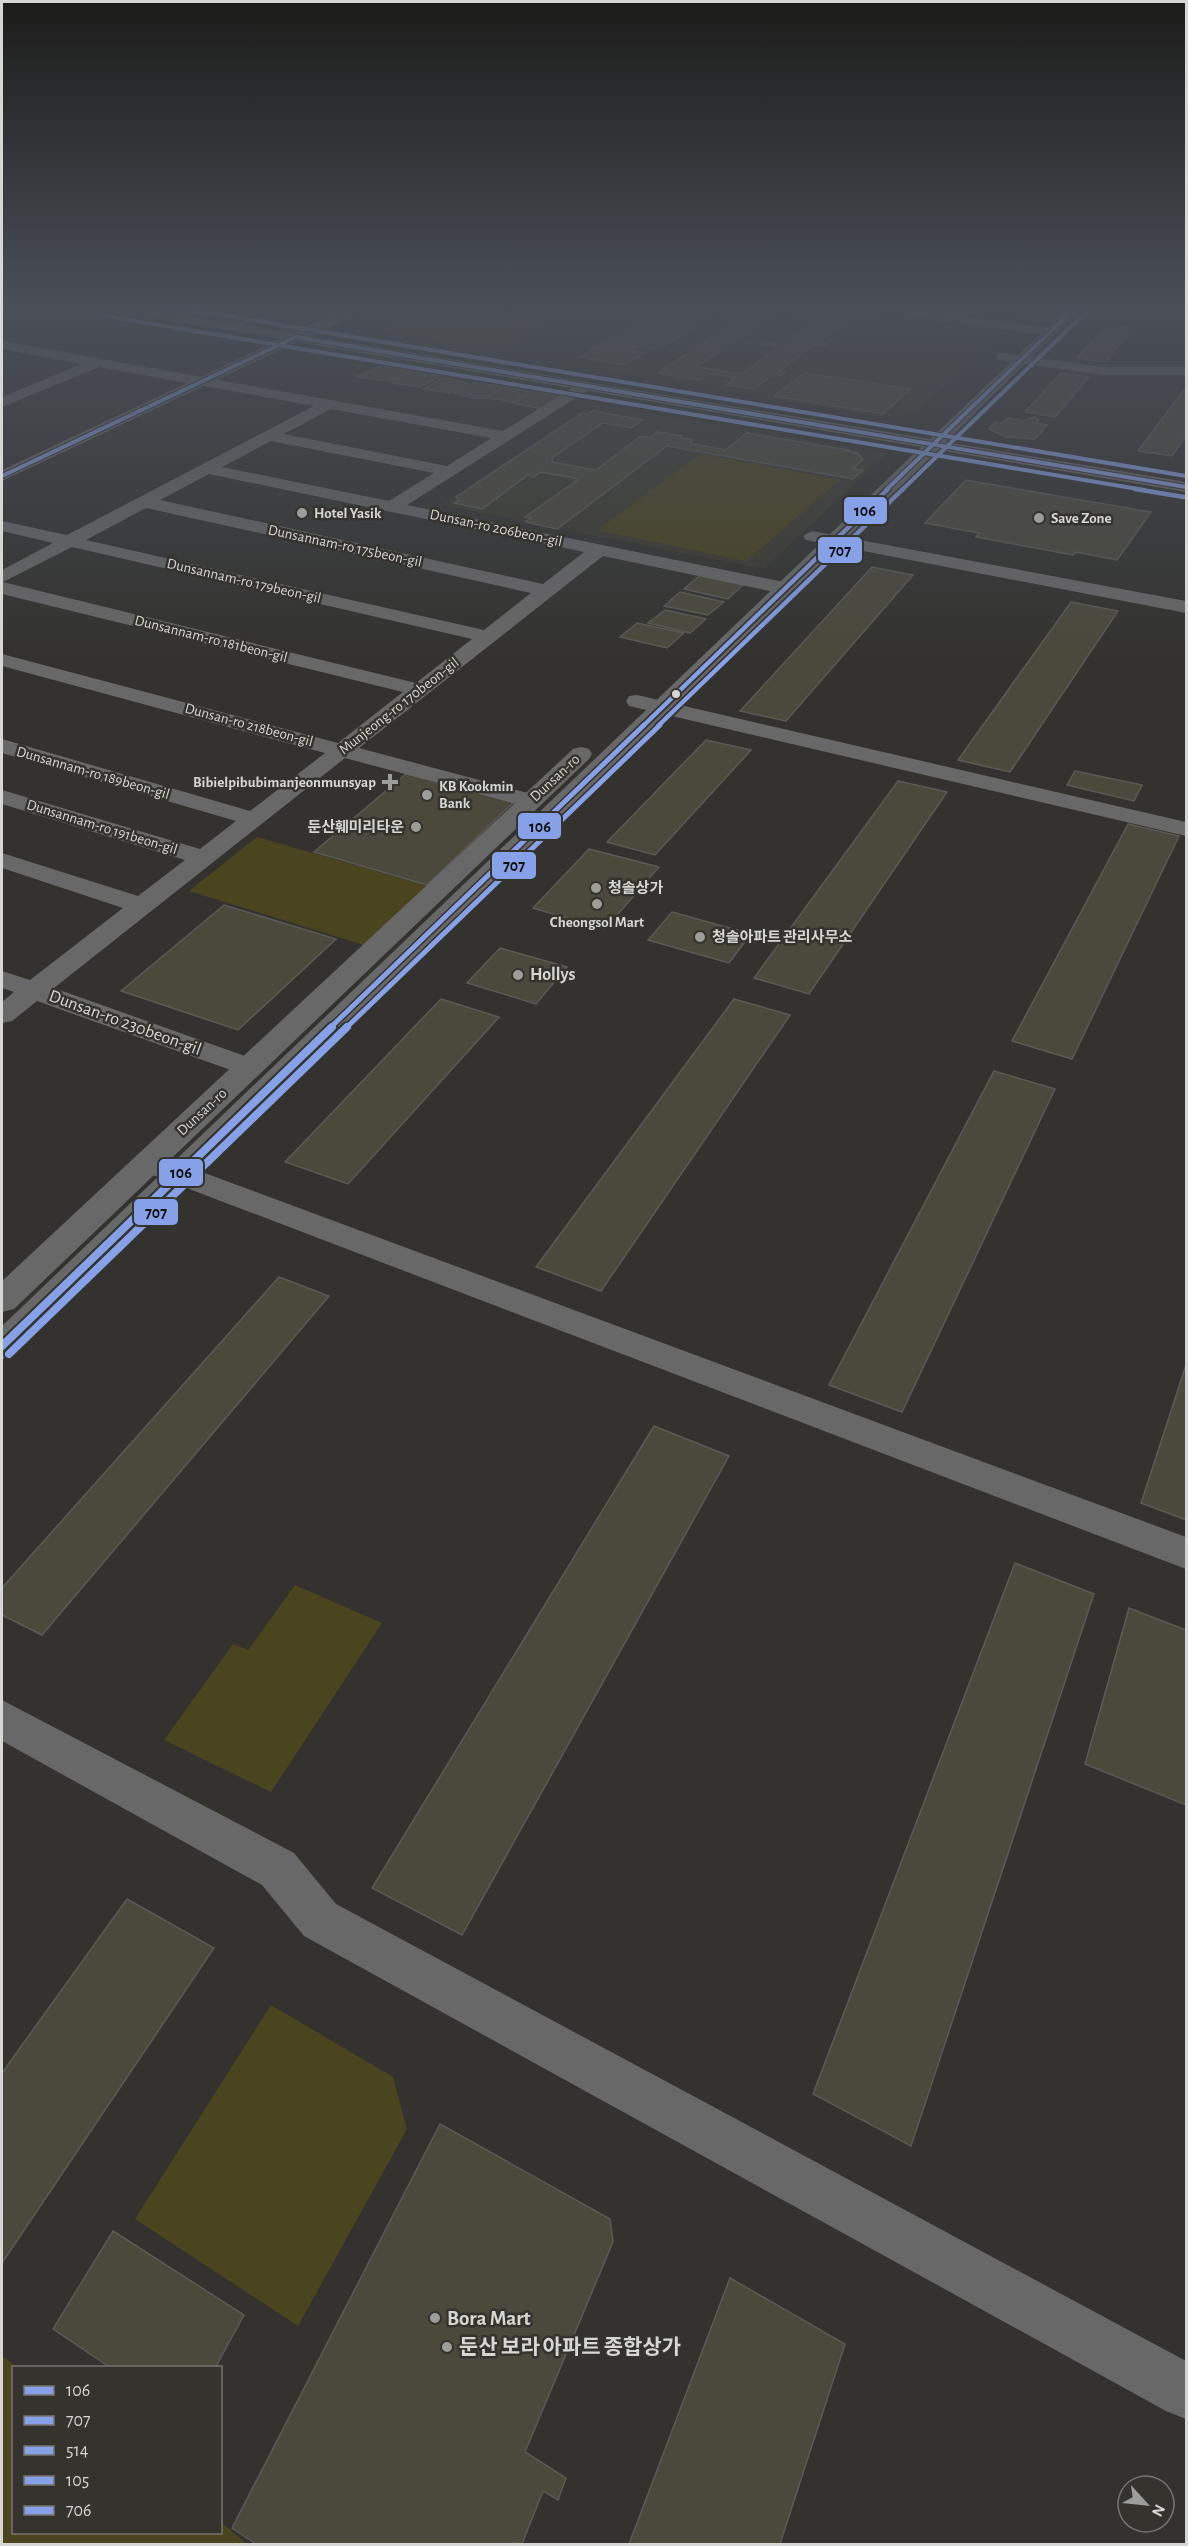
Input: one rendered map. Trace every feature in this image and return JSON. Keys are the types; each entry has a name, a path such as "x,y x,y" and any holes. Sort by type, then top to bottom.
{"street":[{"path":"2,476 111,425"},
{"path":"2,577 290,425"},
{"path":"443,425 505,436"},
{"path":"392,507 523,425"},
{"path":"815,425 1186,487"},
{"name":"Dunsan-ro","path":"923,443 932,425"},
{"name":"Dunsan-ro","path":"2,1300 163,1168 944,425"},
{"path":"269,436 449,471"},
{"name":"Dunsan-ro 206beon-gil","path":"207,469 773,586"},
{"name":"Dunsannam-ro 175beon-gil","path":"144,502 547,591"},
{"name":"Dunsannam-ro 179beon-gil","path":"2,526 487,637"},
{"path":"824,538 1186,607"},
{"name":"Munjeong-ro 170beon-gil","path":"2,1015 599,550"},
{"name":"Dunsannam-ro 181beon-gil","path":"2,588 420,690"},
{"name":"Dunsan-ro 218beon-gil","path":"2,660 531,801"},
{"name":"Dunsan-ro","path":"2,1346 163,1168 249,1067 531,801 649,704"},
{"path":"649,704 1186,830"},
{"name":"Dunsannam-ro 189beon-gil","path":"8,753 253,819"},
{"name":"Dunsannam-ro 191beon-gil","path":"2,797 203,858"},
{"path":"2,860 142,906"},
{"name":"Dunsan-ro 230beon-gil","path":"2,979 249,1067"},
{"path":"163,1168 1186,1553"},
{"path":"2,1719 278,1869 320,1920 1186,2391"}],"shaded area":[{"path":"561,425 718,425 887,453 764,569 440,505"},
{"path":"701,454 840,480 746,561 597,530"},
{"path":"257,837 442,890 380,950 189,891"},
{"path":"295,1585 382,1623 271,1792 164,1740 233,1644 248,1650"},
{"path":"271,2005 393,2077 407,2129 298,2326 135,2219"},
{"path":"2,2356 16,2366 12,2366 12,2534 222,2534 222,2523 247,2544 2,2544"}],"building":[{"path":"564,425 600,425 552,458 552,462 596,470 641,436 650,437 657,432 682,436 680,438 693,440 690,442 693,444 725,450 747,433 849,450 847,451 857,453 863,459 853,469 863,470 853,479 667,446 557,529 525,522 531,518 525,517 579,479 541,472 534,477 528,475 482,509 454,503 459,500 456,497"},
{"path":"613,425 636,425 631,428"},
{"path":"993,425 1047,425 1035,439 1006,437 989,429"},
{"path":"1158,425 1186,425 1186,436 1172,456 1138,451"},
{"name":"Save Zone","path":"966,480 1151,512 1117,560 1075,552 1073,555 976,537 979,533 925,523"},
{"path":"872,567 913,575 786,721 740,711"},
{"path":"700,575 743,585 728,599 684,589"},
{"path":"680,592 724,602 708,615 664,606"},
{"path":"1071,602 1118,611 1010,772 958,760"},
{"path":"665,610 706,619 690,633 648,623"},
{"path":"637,623 684,633 667,648 620,637"},
{"path":"706,740 751,750 655,855 607,842"},
{"path":"1075,771 1142,785 1134,801 1067,785"},
{"name":"둔산훼미리타운","path":"407,773 514,802 427,885 314,852"},
{"path":"898,781 947,792 809,994 754,978"},
{"path":"1128,824 1179,836 1072,1059 1012,1041"},
{"name":"청솔상가","path":"589,849 659,867 605,929 533,908"},
{"path":"224,905 336,939 238,1030 121,991"},
{"name":"청솔아파트 관리사무소","path":"672,912 751,934 729,963 648,940"},
{"name":"Hollys","path":"500,948 567,967 536,1004 467,983"},
{"path":"441,999 499,1017 348,1184 285,1162"},
{"path":"734,999 790,1015 601,1291 536,1267"},
{"path":"994,1071 1055,1089 902,1412 829,1385"},
{"path":"279,1277 329,1296 42,1635 2,1615 2,1588"},
{"path":"1186,1365 1186,1520 1141,1503"},
{"path":"654,1426 729,1456 462,1935 372,1888"},
{"path":"1015,1563 1094,1594 911,2146 813,2094"},
{"path":"1129,1608 1186,1630 1186,1805 1085,1764"},
{"path":"127,1899 214,1948 2,2263 2,2073"},
{"name":"둔산 보라 아파트 종합상가","path":"440,2124 610,2219 613,2242 525,2452 566,2478 558,2500 543,2491 522,2544 513,2542 512,2544 256,2544 232,2528"},
{"path":"113,2231 244,2315 216,2366 108,2366 53,2329"},
{"path":"730,2278 845,2344 780,2544 629,2544"}],"transit line":[{"name":"514","path":"2,476 110,425"},
{"name":"105","path":"754,425 1184,497"},
{"name":"514","path":"817,425 1186,487"},
{"name":"706","path":"879,425 1186,476"},
{"name":"106","path":"2,1346 954,425"},
{"name":"707","path":"9,1354 969,425"}],"place":[{"name":"Hotel Yasik","path":"302,513"},
{"name":"Save Zone","path":"1039,518"},
{"name":"Bibielpibubimanjeonmunsyap","path":"390,782"},
{"name":"KB Kookmin Bank","path":"427,795"},
{"name":"둔산훼미리타운","path":"416,827"},
{"name":"청솔상가","path":"596,888"},
{"name":"Cheongsol Mart","path":"597,904"},
{"name":"청솔아파트 관리사무소","path":"700,937"},
{"name":"Hollys","path":"518,975"},
{"name":"Bora Mart","path":"435,2318"},
{"name":"둔산 보라 아파트 종합상가","path":"447,2347"}]}
